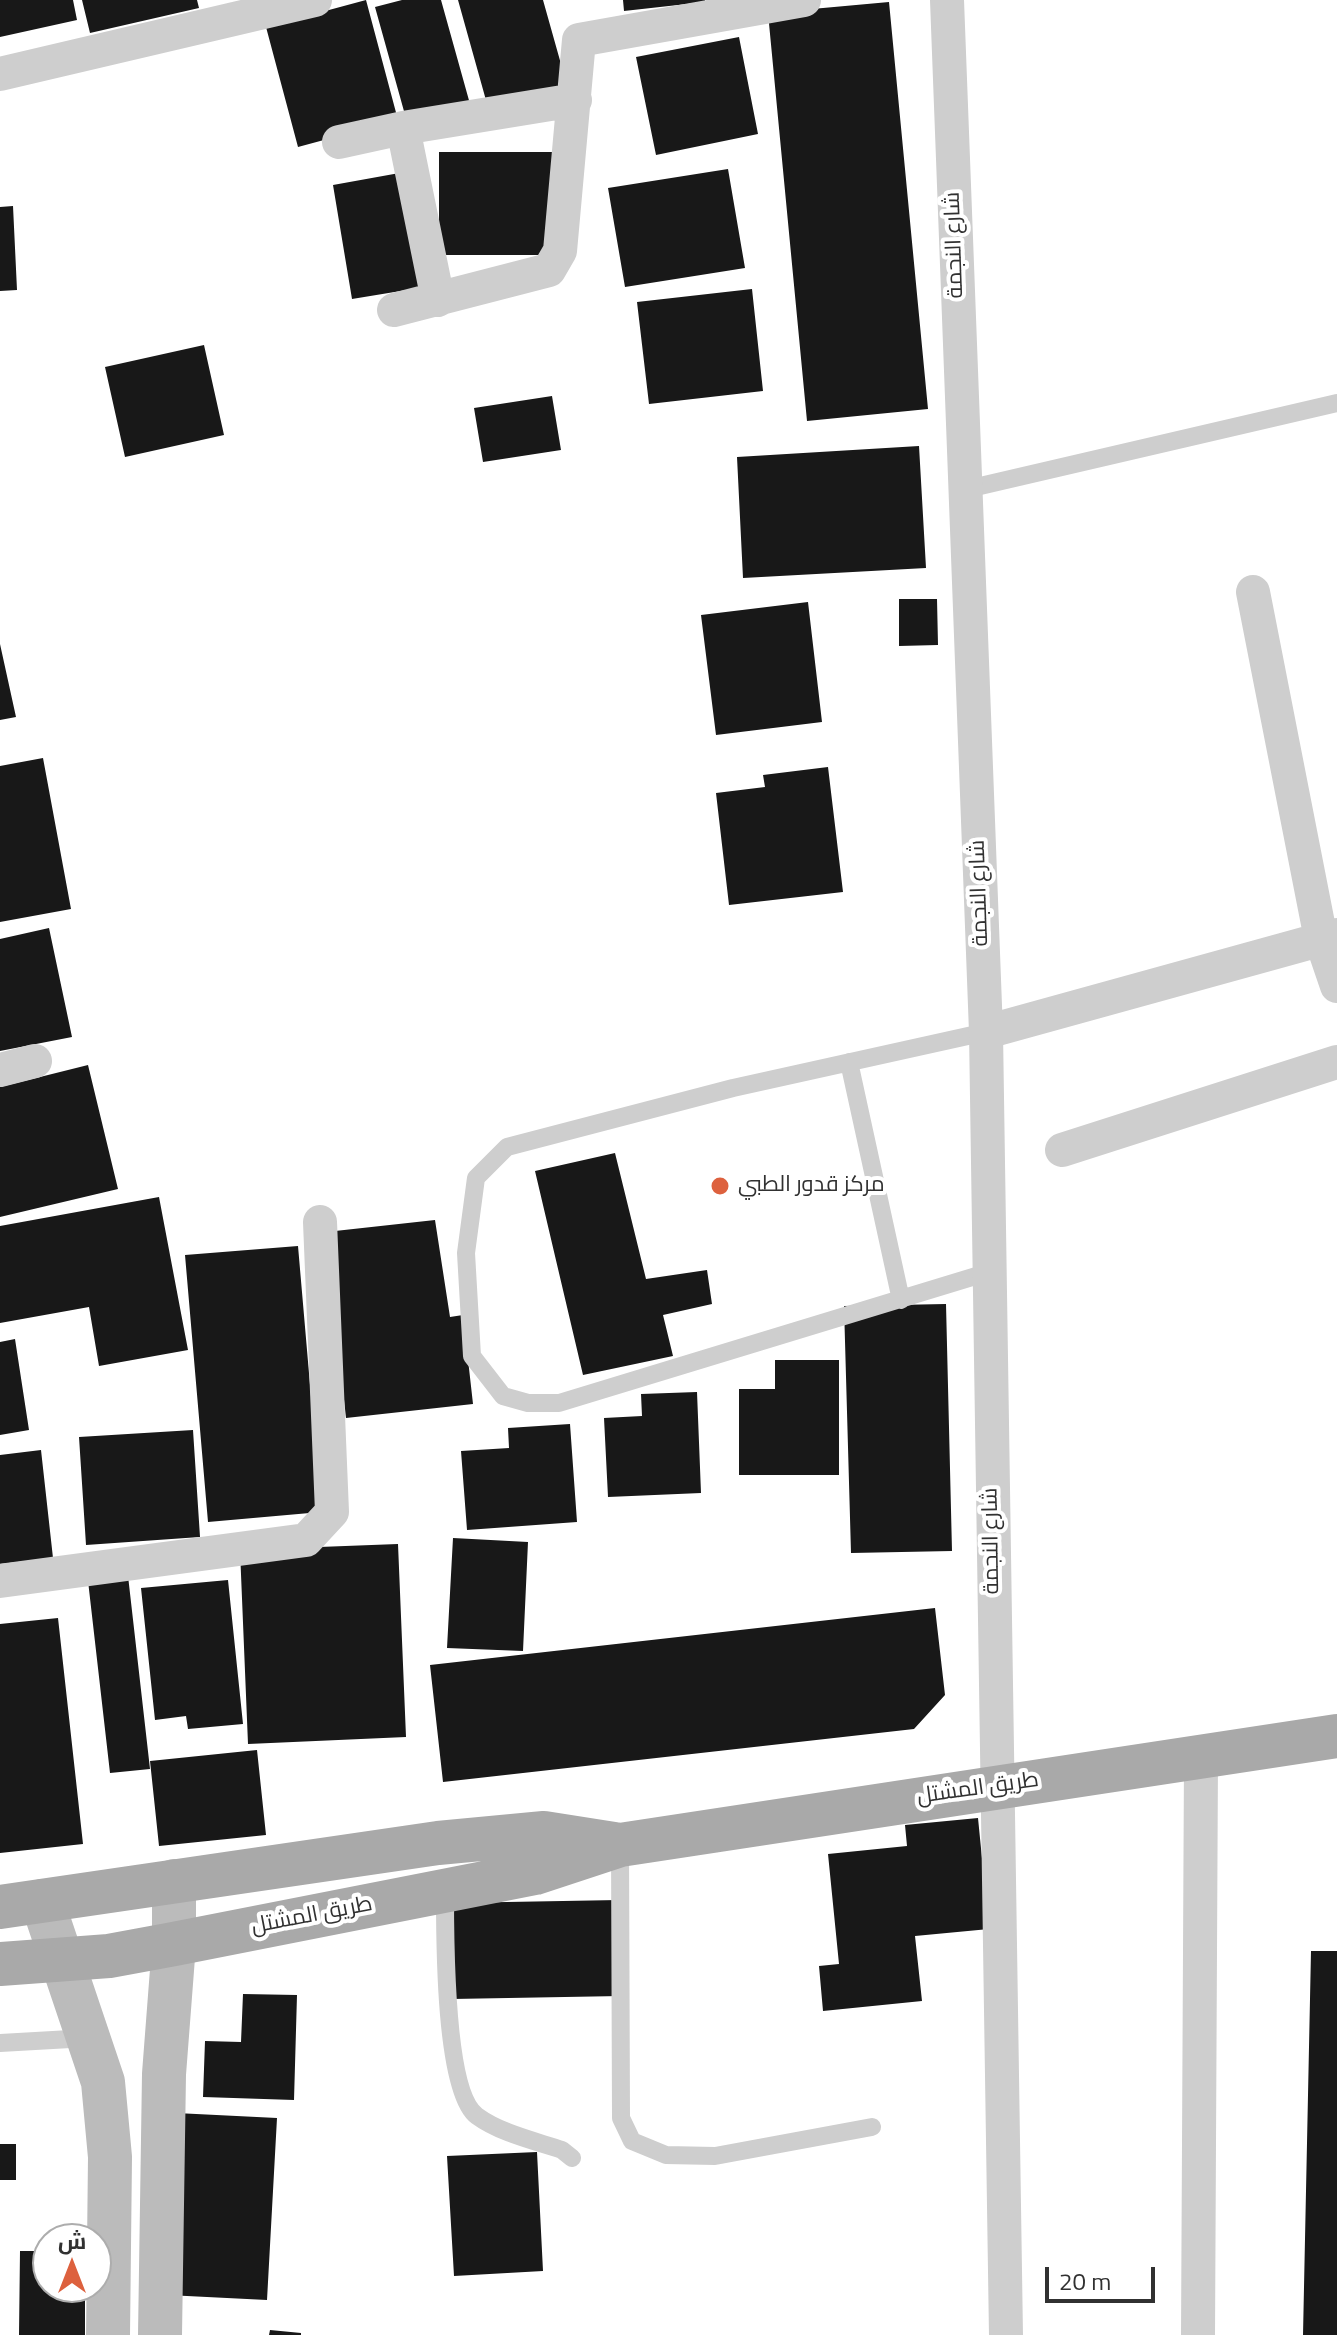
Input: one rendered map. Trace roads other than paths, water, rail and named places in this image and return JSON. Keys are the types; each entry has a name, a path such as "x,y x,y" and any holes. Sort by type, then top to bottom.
{"main road":[{"name":"طريق المشتل","path":"0,1964 109,1956 174,1944 535,1873 620,1845 1337,1736"},
{"name":"طريق المشتل","path":"0,1907 438,1843 544,1833 620,1845"},
{"path":"160,2335 164,2074 174,1944 174,1881"},
{"path":"42,1901 103,2082 110,2157 108,2335"}],"street":[{"path":"0,74 315,0"},
{"path":"394,310 549,270 560,251 579,40 804,0"},
{"name":"شارع النجمة","path":"947,0 963,490 986,1032 995,1786 1006,2335"},
{"path":"339,142 403,128 575,100"},
{"path":"403,128 438,300"},
{"path":"1253,592 1337,986"},
{"path":"986,1032 1329,937"},
{"path":"0,1070 35,1061"},
{"path":"1062,1150 1337,1062"},
{"path":"0,1581 306,1540 318,1531 332,1512 320,1222"},
{"path":"1198,2335 1201,1759"}],"lane":[{"path":"963,490 1337,403"},
{"path":"986,1032 733,1088 507,1147 476,1178 466,1253 472,1356 503,1396 528,1403 559,1403 989,1272"},
{"path":"849,1062 901,1300"},
{"path":"620,1845 621,2118 632,2141 666,2155 715,2156 872,2127"},
{"path":"445,1890 445,1983 462,2100 476,2116 562,2150 572,2158"},
{"path":"0,2043 88,2038"}],"place":[{"name":"مركز قدور الطبي","path":"720,1186"}]}
